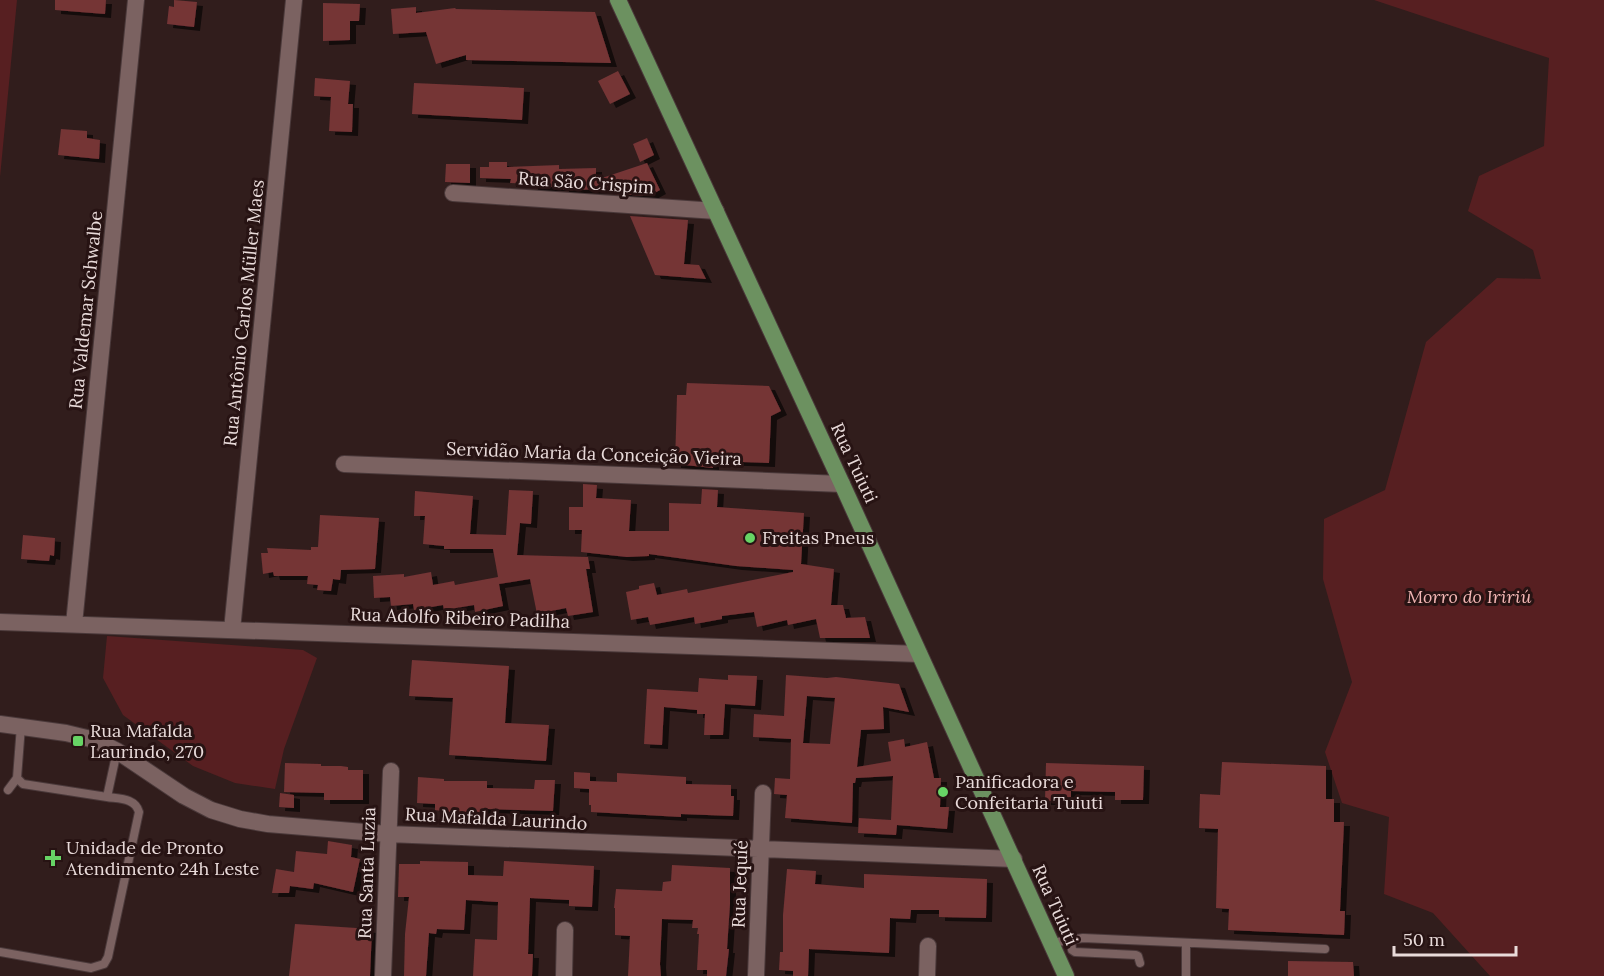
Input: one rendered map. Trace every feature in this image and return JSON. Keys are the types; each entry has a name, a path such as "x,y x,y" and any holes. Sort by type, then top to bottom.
{"main road":[{"name":"Rua Tuiuti","path":"618,0 1066,976"}],"street":[{"name":"Rua Valdemar Schwalbe","path":"74,624 136,0"},
{"name":"Rua Antônio Carlos Müller Maes","path":"232,630 294,0"},
{"name":"Rua São Crispim","path":"453,193 716,211"},
{"name":"Servidão Maria da Conceição Vieira","path":"344,464 842,484"},
{"name":"Rua Adolfo Ribeiro Padilha","path":"0,622 919,654"},
{"name":"Rua Mafalda Laurindo","path":"0,724 66,733 95,740 117,751 184,796 211,810 268,825 388,834 1014,860"},
{"name":"Rua Santa Luzia","path":"383,976 391,771"},
{"name":"Rua Jequié","path":"756,976 763,793"},
{"path":"564,976 565,930"},
{"path":"927,976 928,946"}],"lane":[{"path":"8,790 17,778 21,726"},
{"path":"107,796 117,751"},
{"path":"0,951 91,968 104,964 108,957 139,812 138,807 131,801 23,784 17,778"},
{"path":"1051,943 1083,938 1325,950"},
{"path":"1071,940 1072,950 1075,952 1136,955 1140,963"},
{"path":"1186,944 1186,976"}],"green space":[{"path":"0,0 17,0 0,177"},
{"name":"Morro do Iririú","path":"1374,0 1604,0 1604,976 1490,976 1433,913 1384,894 1389,817 1342,803 1325,752 1352,682 1323,579 1324,519 1385,490 1426,342 1497,278 1541,279 1533,250 1468,211 1479,176 1544,146 1549,58"},
{"path":"107,636 303,650 317,658 284,749 275,789 235,783 193,766 123,715 103,678"}],"building":[{"path":"55,0 106,0 105,14 55,10"},
{"path":"174,0 197,2 194,27 167,24 169,6 174,7"},
{"path":"323,3 360,4 359,21 350,21 350,40 323,41"},
{"path":"416,7 416,13 455,8 595,12 611,63 466,60 466,55 436,64 426,32 393,34 391,9"},
{"path":"618,71 630,94 610,104 598,81"},
{"path":"315,78 350,81 348,104 353,104 352,132 329,131 331,97 314,96"},
{"path":"414,83 524,88 522,120 412,114"},
{"path":"61,129 87,131 87,138 100,140 99,159 58,155"},
{"path":"647,138 654,155 640,162 633,144"},
{"path":"489,162 507,162 507,167 559,165 559,169 596,168 596,180 647,163 660,190 649,196 614,194 614,189 563,190 563,187 532,187 532,184 510,183 511,179 480,178 480,167 489,167"},
{"path":"446,164 470,164 470,183 445,182"},
{"path":"630,216 688,220 684,264 699,265 706,279 655,275"},
{"path":"687,383 769,386 781,411 771,416 769,463 713,461 713,468 675,464 677,395 686,395"},
{"path":"583,484 597,485 596,498 631,500 629,531 669,531 669,503 701,504 702,489 718,490 717,507 804,513 801,564 834,569 831,605 843,605 846,618 865,617 870,638 820,638 816,619 788,625 787,620 757,627 754,612 722,616 722,619 695,624 694,617 650,625 648,617 631,620 626,592 639,589 639,586 654,583 657,595 687,589 688,593 793,572 793,570 736,566 649,554 649,556 627,557 581,552 582,530 569,530 569,507 583,507"},
{"path":"509,490 533,491 531,524 520,523 517,555 588,557 590,569 586,569 593,612 568,616 566,608 537,614 530,579 499,584 503,606 475,612 474,605 444,610 443,605 414,610 413,604 391,606 390,597 374,598 373,576 404,574 404,577 431,572 433,585 454,581 455,585 498,577 493,549 444,549 444,546 423,544 425,516 414,516 415,491 473,496 470,534 506,535"},
{"path":"320,515 379,518 375,569 341,570 340,580 333,579 331,591 317,590 318,585 307,584 308,576 274,576 273,572 263,574 261,553 268,553 267,548 311,550 311,547 318,547"},
{"path":"23,535 55,538 54,556 50,555 49,561 21,559"},
{"path":"412,660 509,666 505,723 549,725 546,761 449,755 453,698 409,696"},
{"path":"728,675 757,676 755,706 725,704 723,735 704,735 705,714 697,714 697,710 664,707 662,745 644,744 647,689 698,692 699,678 728,680"},
{"path":"786,675 836,677 899,684 909,712 883,707 884,729 861,730 857,767 891,761 888,742 904,739 905,747 927,742 934,778 941,778 940,807 949,807 947,829 897,825 896,835 858,833 859,818 891,820 893,776 856,778 853,783 852,823 785,818 787,795 774,794 775,778 790,779 791,739 753,737 754,714 784,716","holes":["807,696 835,698 830,744 803,743"]},
{"path":"1222,762 1326,766 1326,799 1334,799 1334,822 1344,822 1340,911 1345,911 1344,935 1228,930 1229,909 1216,908 1218,829 1199,828 1200,794 1220,795"},
{"path":"285,763 321,764 321,766 348,767 348,770 363,770 363,800 324,800 324,793 284,792"},
{"path":"1046,763 1144,766 1143,800 1115,800 1115,792 1071,791 1071,801 1045,801"},
{"path":"574,772 590,773 590,781 617,782 617,773 686,777 686,784 731,785 731,796 734,796 733,816 681,814 681,817 591,812 589,789 574,788"},
{"path":"418,777 444,779 444,781 487,781 487,788 534,789 535,780 555,780 553,811 487,809 487,813 455,813 435,810 435,804 417,803"},
{"path":"280,793 294,795 294,808 279,807"},
{"path":"328,841 352,845 351,857 360,859 353,892 314,883 313,889 290,886 289,893 272,893 276,869 294,872 296,851 327,854"},
{"path":"420,861 468,862 468,875 503,876 504,861 594,866 592,907 569,906 569,900 530,898 528,954 533,954 532,976 473,976 475,939 497,940 498,902 466,900 464,930 437,929 436,934 429,933 426,976 404,976 409,897 398,897 399,864 420,864"},
{"path":"672,865 730,868 727,949 729,949 726,976 707,976 707,970 697,970 699,934 697,934 698,928 692,928 693,920 662,919 661,976 628,976 630,936 615,935 616,889 662,891 663,882 671,881"},
{"path":"787,869 816,871 815,884 864,888 864,874 987,879 986,918 939,917 939,910 911,910 910,919 890,918 889,953 809,949 808,976 793,976 793,971 779,970 780,952 783,952"},
{"path":"295,924 372,929 370,976 289,976"},
{"path":"1288,961 1353,962 1354,976 1288,976"}],"place":[{"name":"Freitas Pneus","path":"750,538"},
{"name":"Rua Mafalda Laurindo, 270","path":"78,741"},
{"name":"Panificadora e Confeitaria Tuiuti","path":"943,792"},
{"name":"Unidade de Pronto Atendimento 24h Leste","path":"53,858"}]}
